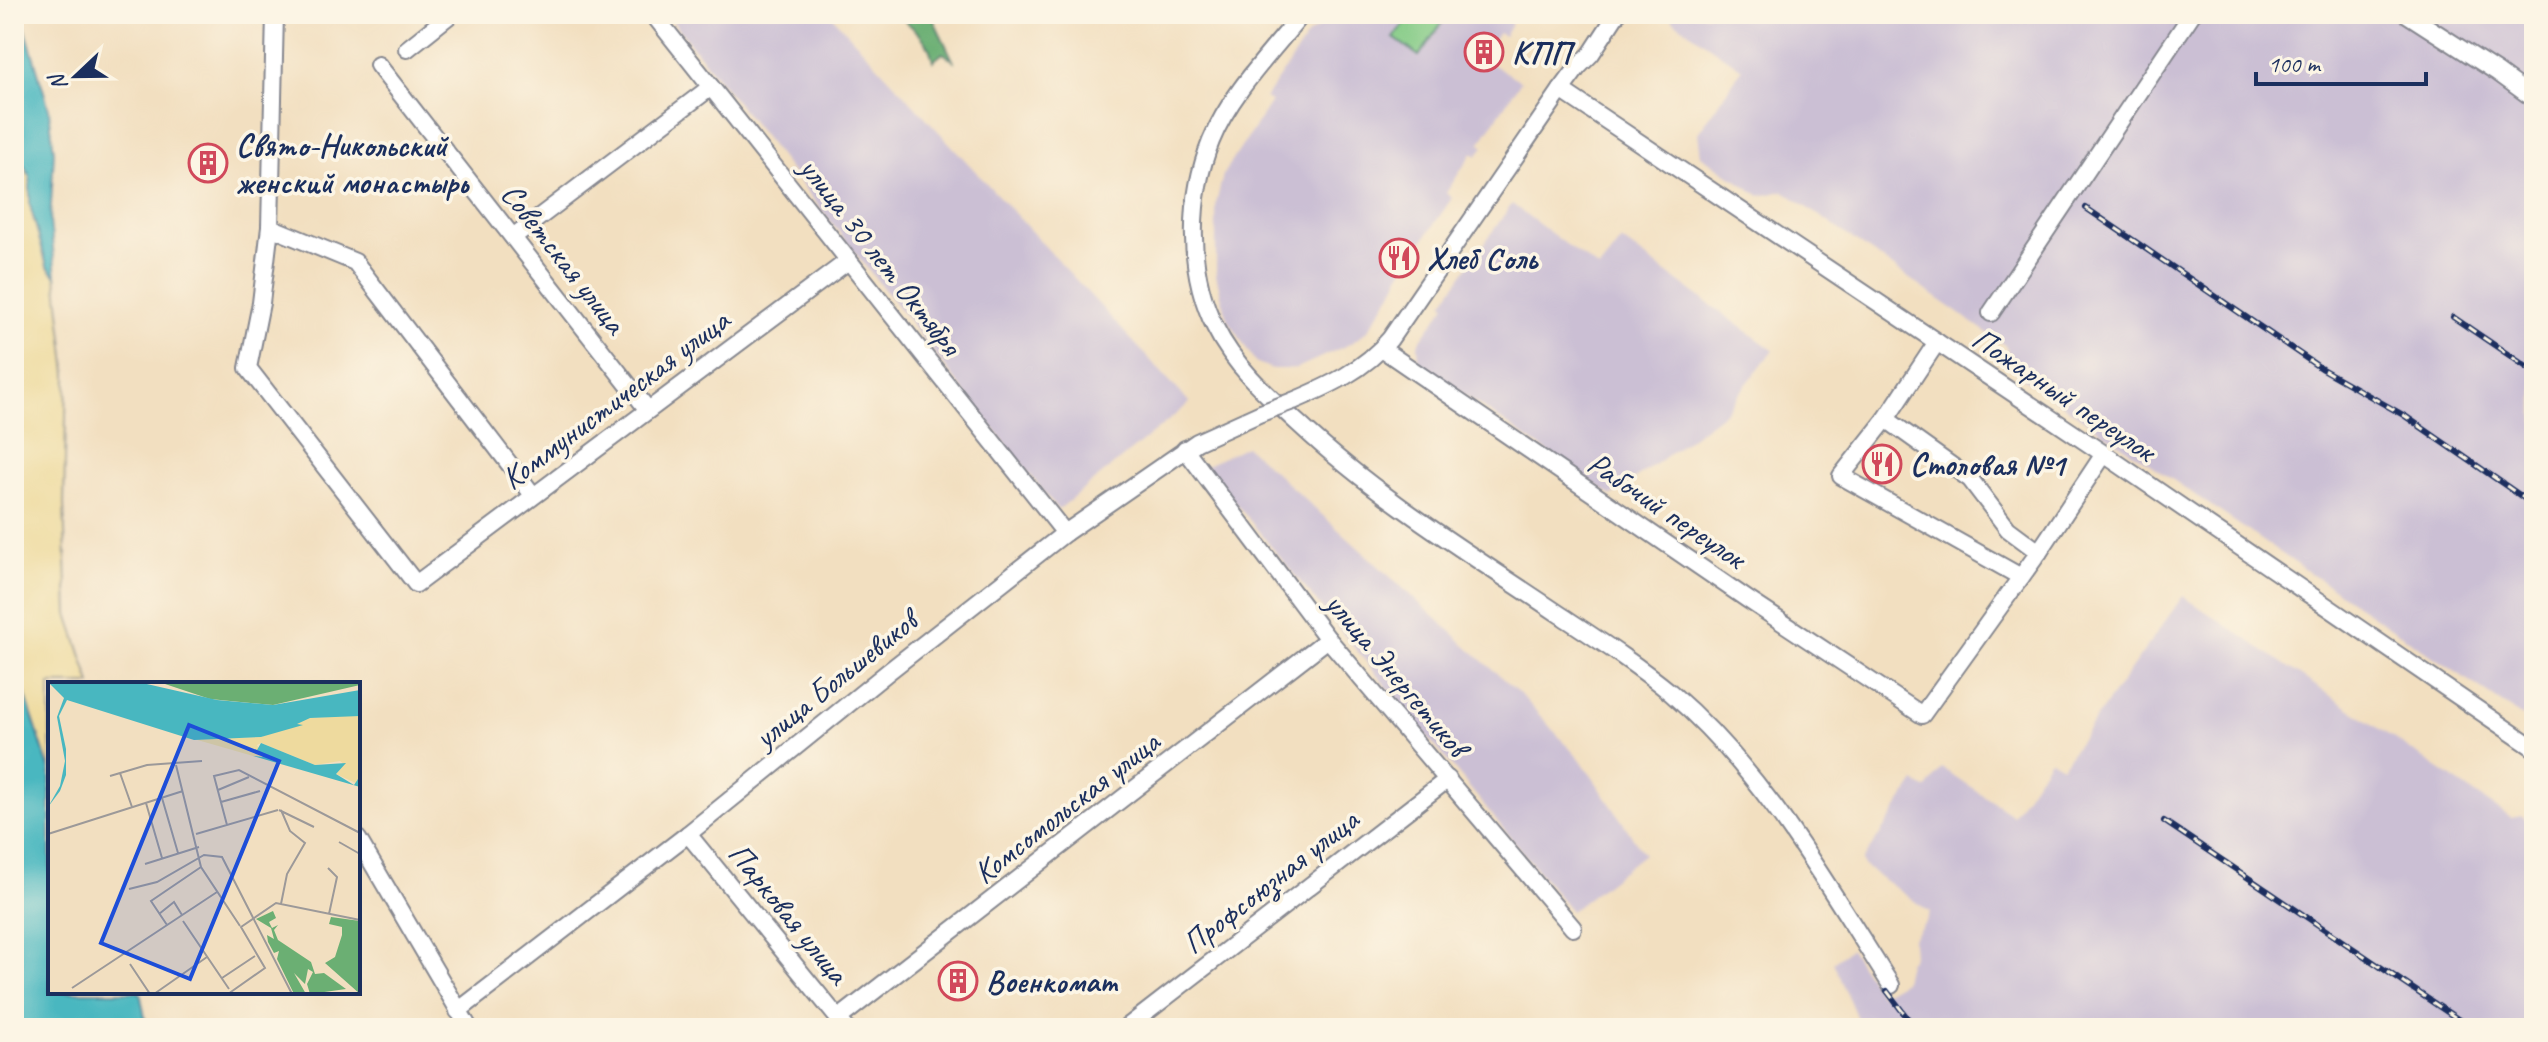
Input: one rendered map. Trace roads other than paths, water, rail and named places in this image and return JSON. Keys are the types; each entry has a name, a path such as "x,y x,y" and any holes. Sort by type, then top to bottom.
{"street":[{"path":"275,14 270,227 355,262 533,495"},
{"path":"407,49 451,14"},
{"name":"улица 30 лет Октября","path":"653,14 1065,533"},
{"path":"1302,14 1226,112 1212,140 1199,181 1194,229 1198,270 1209,314 1227,349 1283,410 1370,486 1629,661 1673,695 1712,732 1770,799 1891,985"},
{"name":"улица Большевиков","path":"458,1011 688,834 892,668 1065,533 1185,449 1337,381 1382,349 1617,14"},
{"path":"1991,313 2192,14"},
{"path":"2407,14 2534,99"},
{"name":"Советская улица","path":"378,65 648,410"},
{"path":"513,237 711,87"},
{"name":"Пожарный переулок","path":"1561,90 2104,454 2534,748"},
{"name":"Коммунистическая улица","path":"270,227 261,303 248,368 416,584 848,261"},
{"path":"1937,342 1886,419 1841,476 2021,577 2104,454"},
{"name":"Рабочий переулок","path":"1382,349 1922,715 2021,577"},
{"path":"1886,419 1970,479 2008,529 2039,552"},
{"name":"улица Энергетиков","path":"1185,449 1328,639 1573,928"},
{"name":"Комсомольская улица","path":"842,1024 1328,639"},
{"name":"Профсоюзная улица","path":"1126,1028 1448,779"},
{"name":"Парковая улица","path":"688,834 842,1024"},
{"path":"360,842 469,1028"}],"water":[{"path":"14,14 21,14 49,109 54,152 50,222 56,276 47,266 30,205 30,177 24,165 16,166 14,179"},
{"path":"14,660 48,765 48,994 140,994 147,1028 14,1028"}],"railway":[{"path":"2086,208 2322,369 2405,416 2534,505"},
{"path":"2453,317 2534,372"},
{"path":"2164,821 2471,1028"},
{"path":"1887,991 1915,1028"}],"place":[{"name":"КПП","path":"1484,52"},
{"name":"Свято-Никольский женский монастырь","path":"208,163"},
{"name":"Хлеб Соль","path":"1399,258"},
{"name":"Столовая №1","path":"1882,464"},
{"name":"Военкомат","path":"958,981"}]}
